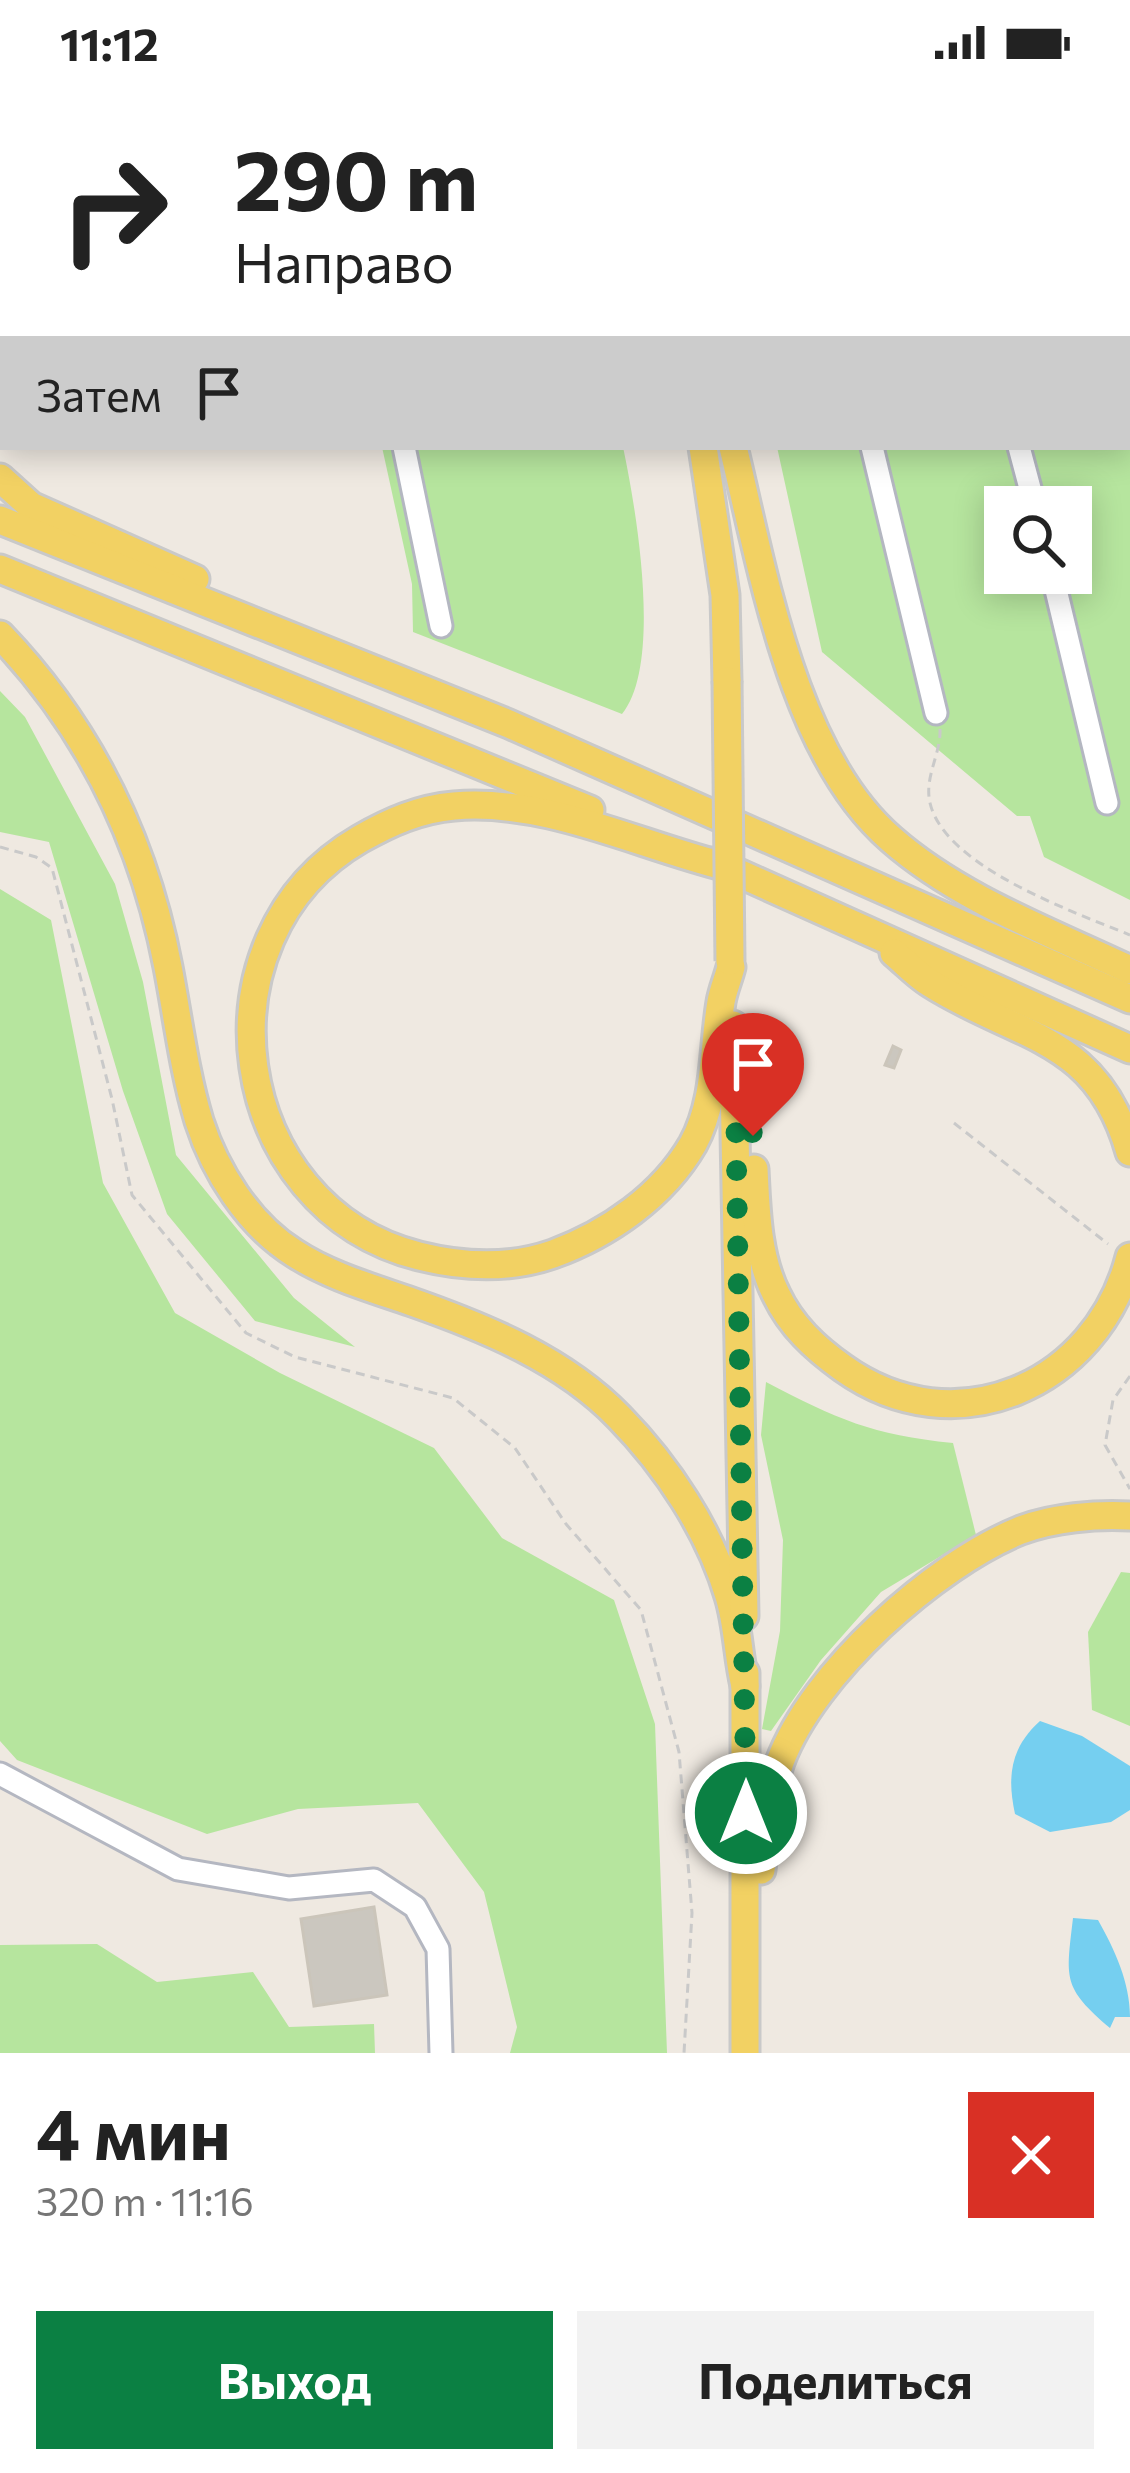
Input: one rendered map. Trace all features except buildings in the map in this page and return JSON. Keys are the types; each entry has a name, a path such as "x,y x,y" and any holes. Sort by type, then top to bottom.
{"main road":[{"path":"704,450 725,595 745,1686 745,2053"},
{"path":"734,450 770,598 807,713 855,802 890,838 952,881 1130,970"},
{"path":"0,478 31,506 324,634 386,676"},
{"path":"0,520 796,848 1130,998"},
{"path":"0,569 727,867 1130,1049"},
{"path":"0,635 65,712 122,815 154,907 199,1121 210,1151 238,1197 261,1226 296,1255 516,1345 552,1365 617,1415 651,1453 704,1534 730,1598 745,1686"},
{"path":"727,867 550,814 514,808 455,806 404,816 382,826 315,873 291,900 272,933 260,964 251,1036 263,1114 302,1182 362,1234 394,1250 438,1261 491,1265 540,1258 578,1245 640,1205 693,1144 709,1104 721,1000 731,964"},
{"path":"868,931 930,983 1063,1050 1093,1076 1111,1102 1130,1152"},
{"path":"735,1058 753,1136 758,1228 775,1293 810,1343 854,1376 880,1389 936,1403 965,1403 1016,1392 1081,1351 1117,1300 1130,1259"},
{"path":"747,1982 768,1810 781,1761 804,1717 849,1654 944,1573 1022,1529 1079,1518 1130,1516"}],"lane":[{"path":"405,450 441,626"},
{"path":"873,450 936,713"},
{"path":"1020,450 1029,486"},
{"path":"1057,594 1108,803"},
{"path":"0,1774 178,1870 290,1888 374,1880 415,1907 438,1949 442,2053"}],"path":[{"path":"936,713 941,736 928,779 930,805 946,836 1002,877 1130,934"},
{"path":"0,847 36,857 52,868 133,1196 247,1333 296,1357 453,1399 514,1448 566,1524 641,1610 679,1752 692,1912 684,2053"},
{"path":"954,1123 1130,1259"},
{"path":"1130,1376 1113,1400 1105,1444 1130,1490"}],"green space":[{"path":"383,450 624,450 639,545 644,624 634,691 622,714 413,632 412,584"},
{"path":"778,450 1130,450 1130,900 1044,857 1030,816 1017,816 822,652"},
{"path":"0,691 25,717 115,884 143,982 176,1155 294,1298 355,1347 255,1321 167,1214 123,1091 49,842 0,832"},
{"path":"0,889 51,920 103,1183 175,1313 280,1373 434,1448 502,1538 614,1600 655,1724 667,2053 510,2053 517,2027 484,1892 418,1803 298,1809 207,1834 17,1760 0,1741"},
{"path":"766,1382 856,1423 953,1443 976,1535 881,1592 821,1660 771,1731 762,1729 780,1631 783,1540 761,1435"},
{"path":"1121,1572 1130,1573 1130,1726 1092,1710 1088,1632"},
{"path":"97,1944 157,1982 253,1972 289,2027 374,2024 375,2053 0,2053 0,1945"}],"water":[{"path":"1040,1721 1082,1736 1130,1766 1130,1810 1111,1822 1050,1832 1015,1814 1013,1764 1022,1742"},
{"path":"1073,1918 1098,1920 1120,1967 1130,2017 1115,2017 1110,2028 1083,2002 1071,1980"}],"route":[{"path":"746,1813 735,1058 753,1136"}]}
